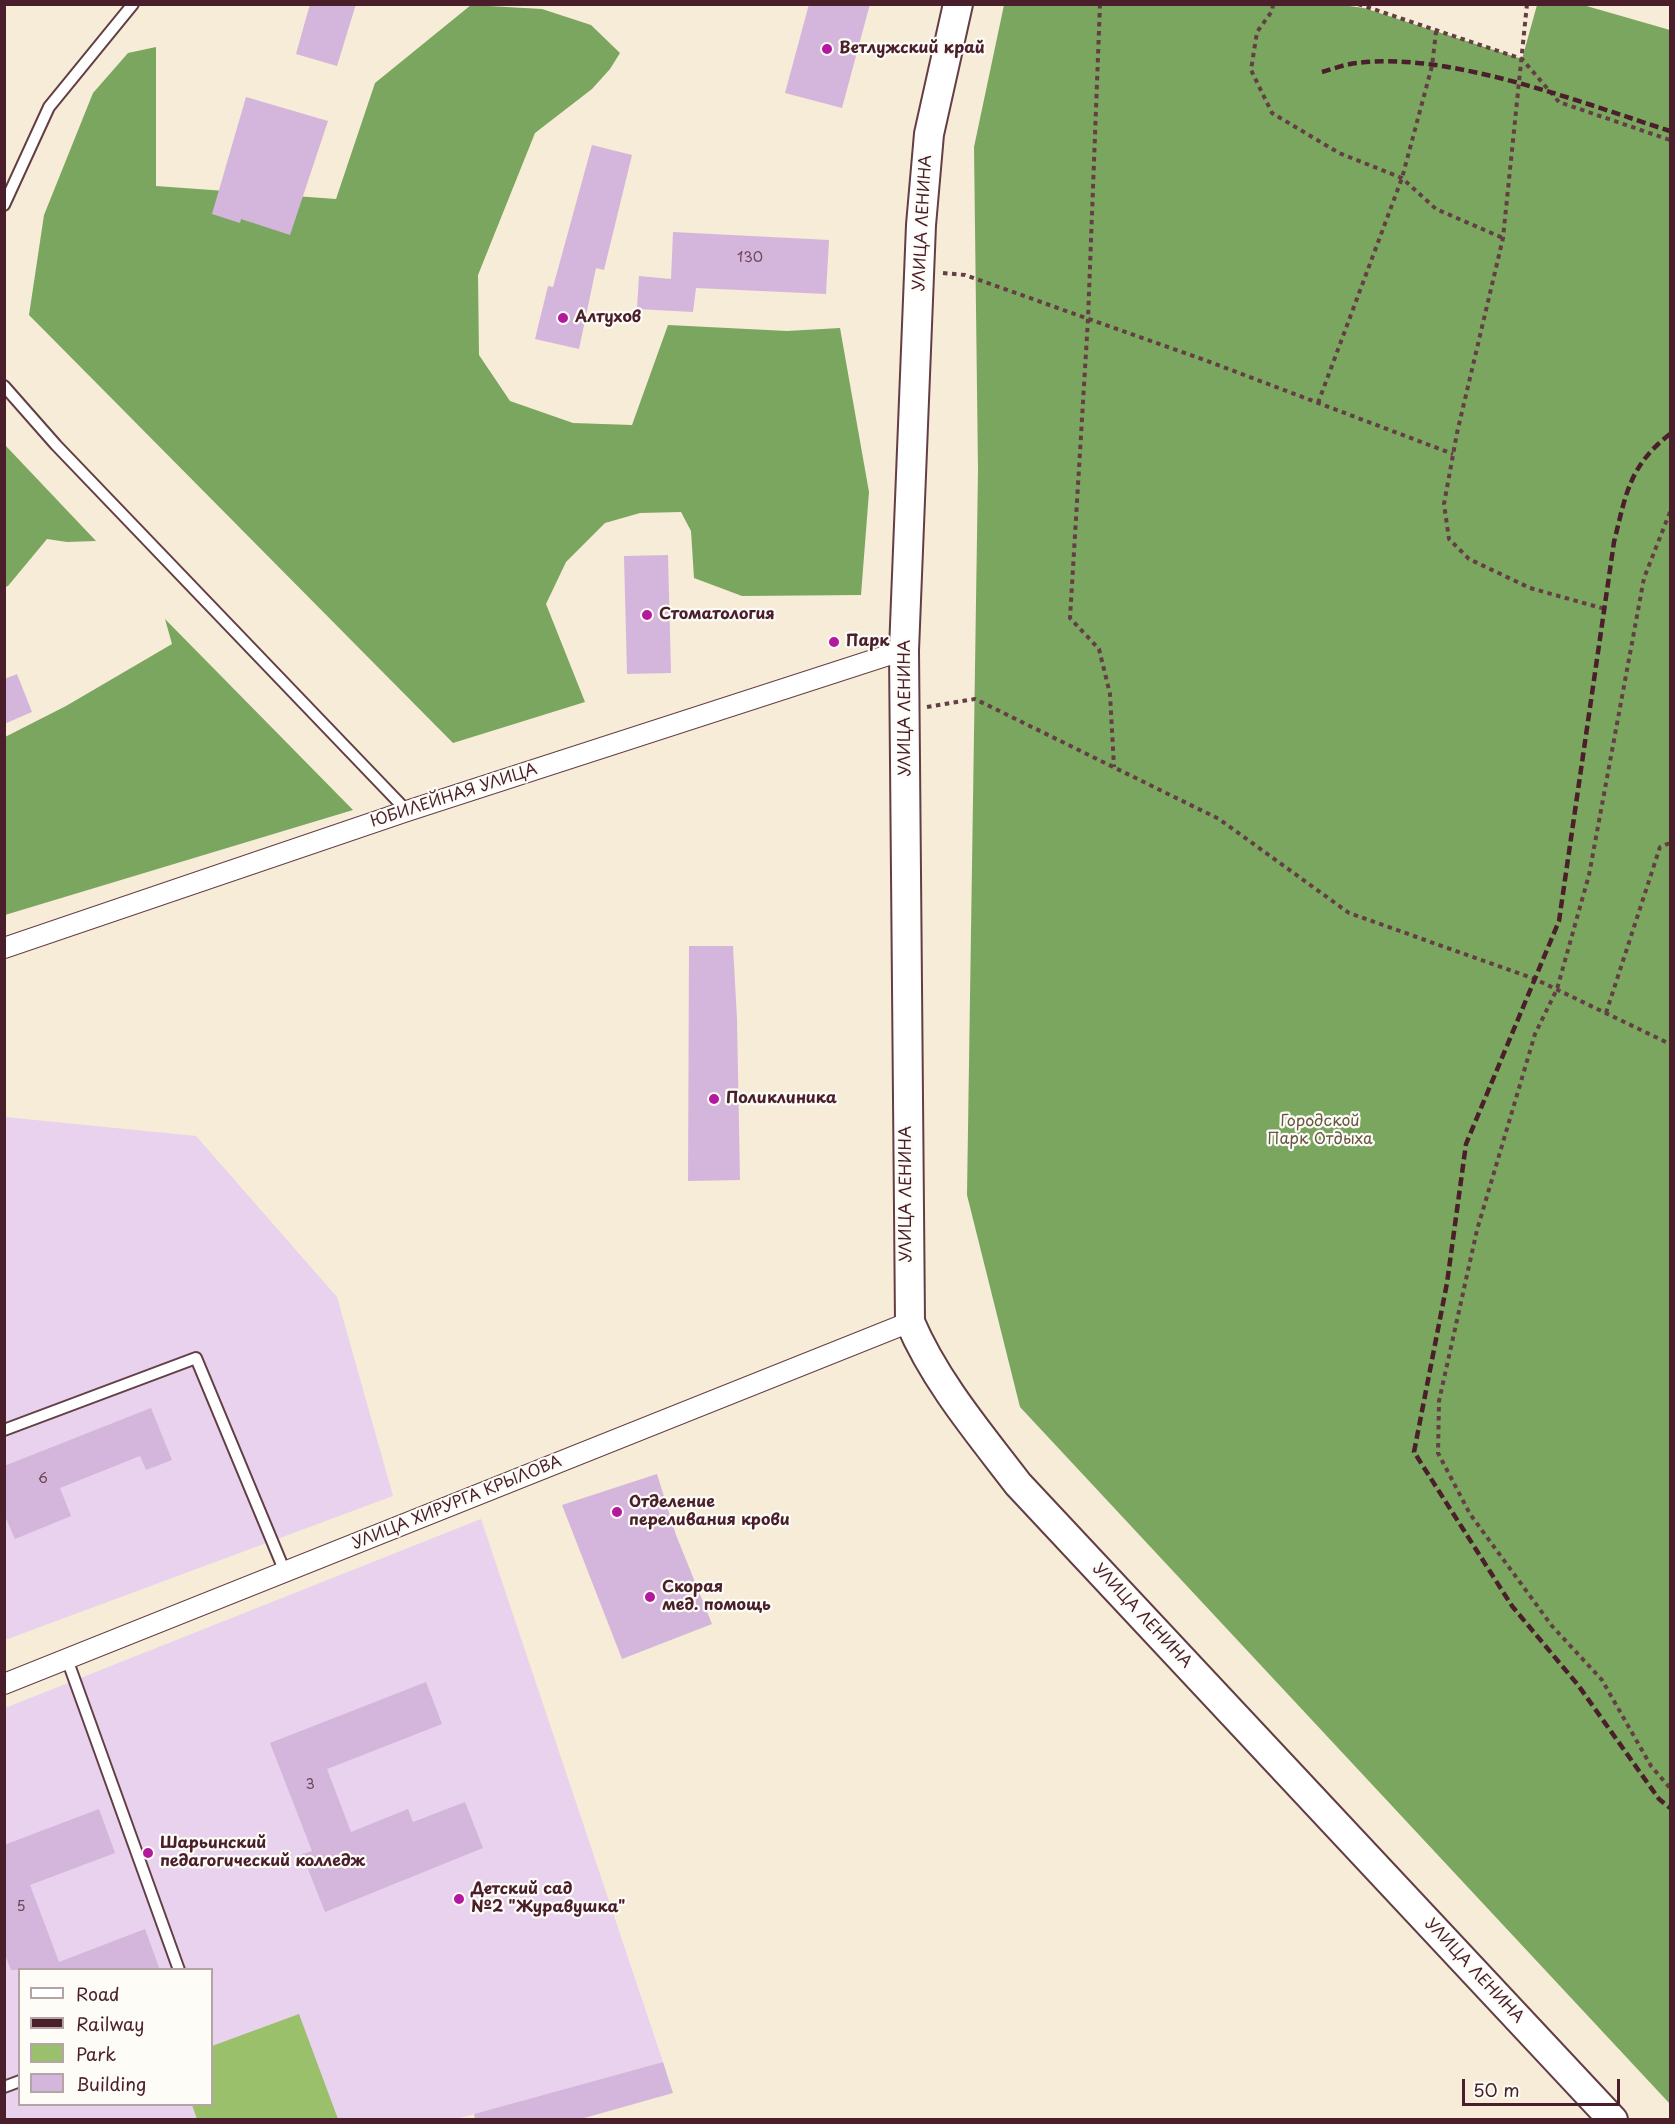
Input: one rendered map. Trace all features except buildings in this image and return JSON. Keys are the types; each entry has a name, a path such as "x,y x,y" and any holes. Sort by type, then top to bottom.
{"street":[{"name":"УЛИЦА ЛЕНИНА","path":"958,4 929,134 921,225 921,272 904,650 910,1322 920,1346 1018,1484 1613,2120"},
{"name":"ЮБИЛЕЙНАЯ УЛИЦА","path":"4,948 407,811 904,650"},
{"name":"УЛИЦА ХИРУРГА КРЫЛОВА","path":"4,1684 910,1322"}],"lane":[{"path":"4,205 49,107 133,4"},
{"path":"4,386 56,446 407,811"},
{"path":"4,1430 196,1358 285,1572"},
{"path":"67,1659 178,1968"}],"path":[{"path":"1100,4 1088,319 1070,618 1099,649 1110,694 1114,767"},
{"path":"1274,4 1272,11 1257,33 1251,70 1272,113 1339,153 1402,178 1436,209 1503,238"},
{"path":"1358,4 1522,59 1559,102 1671,140"},
{"path":"1527,4 1503,238 1443,504 1449,539 1469,559 1530,588 1605,609"},
{"path":"1318,403 1402,178 1432,66 1436,32"},
{"path":"921,272 965,275 1453,454"},
{"path":"1671,512 1644,578 1589,875 1557,989 1535,1034 1477,1230 1454,1325 1439,1401 1438,1453 1470,1515 1552,1626 1602,1680 1651,1766 1671,1788"},
{"path":"906,710 975,699 1219,819 1349,913 1557,989 1671,1044"},
{"path":"1606,1013 1660,847 1671,843"}],"shaded area":[{"path":"5,1117 196,1136 337,1297 393,1496 5,1640"},
{"path":"481,1519 663,2062 456,2119 5,2120 5,1708"}],"green space":[{"path":"471,5 542,9 591,25 620,53 610,69 592,89 535,133 478,275 479,355 510,401 573,423 632,425 668,325 787,331 840,328 869,492 861,595 742,596 694,578 691,531 681,512 640,513 605,523 566,562 546,604 585,702 453,743 29,315 44,215 93,93 128,53 156,47 156,186 336,199 375,83"},
{"name":"Городской Парк Отдыха","path":"1004,5 1342,5 1364,8 1522,59 1537,5 1583,5 1670,30 1670,2104 1020,1407 967,1195 978,470 974,147"},
{"path":"5,445 96,541 67,542 47,539 5,587"},
{"path":"165,619 353,810 5,915 5,737 66,706 172,644"},
{"path":"299,2014 338,2119 197,2119 192,2106 213,2106 213,2046"}],"railway":[{"path":"1322,72 1357,63 1393,61 1432,65 1515,82 1670,131"},
{"path":"1670,434 1656,446 1637,470 1622,509 1614,542 1559,921 1466,1144 1447,1283 1414,1452 1512,1606 1578,1685 1659,1799 1670,1808"}],"place":[{"name":"Ветлужский край","path":"827,49"},
{"name":"Алтухов","path":"563,318"},
{"name":"Стоматология","path":"647,615"},
{"name":"Парк","path":"834,642"},
{"name":"Поликлиника","path":"714,1099"},
{"name":"Отделение переливания крови","path":"617,1512"},
{"name":"Скорая мед. помощь","path":"650,1597"},
{"name":"Шарьинский педагогический колледж","path":"148,1853"},
{"name":"Детский сад №2 \"Журавушка\"","path":"459,1899"}]}
